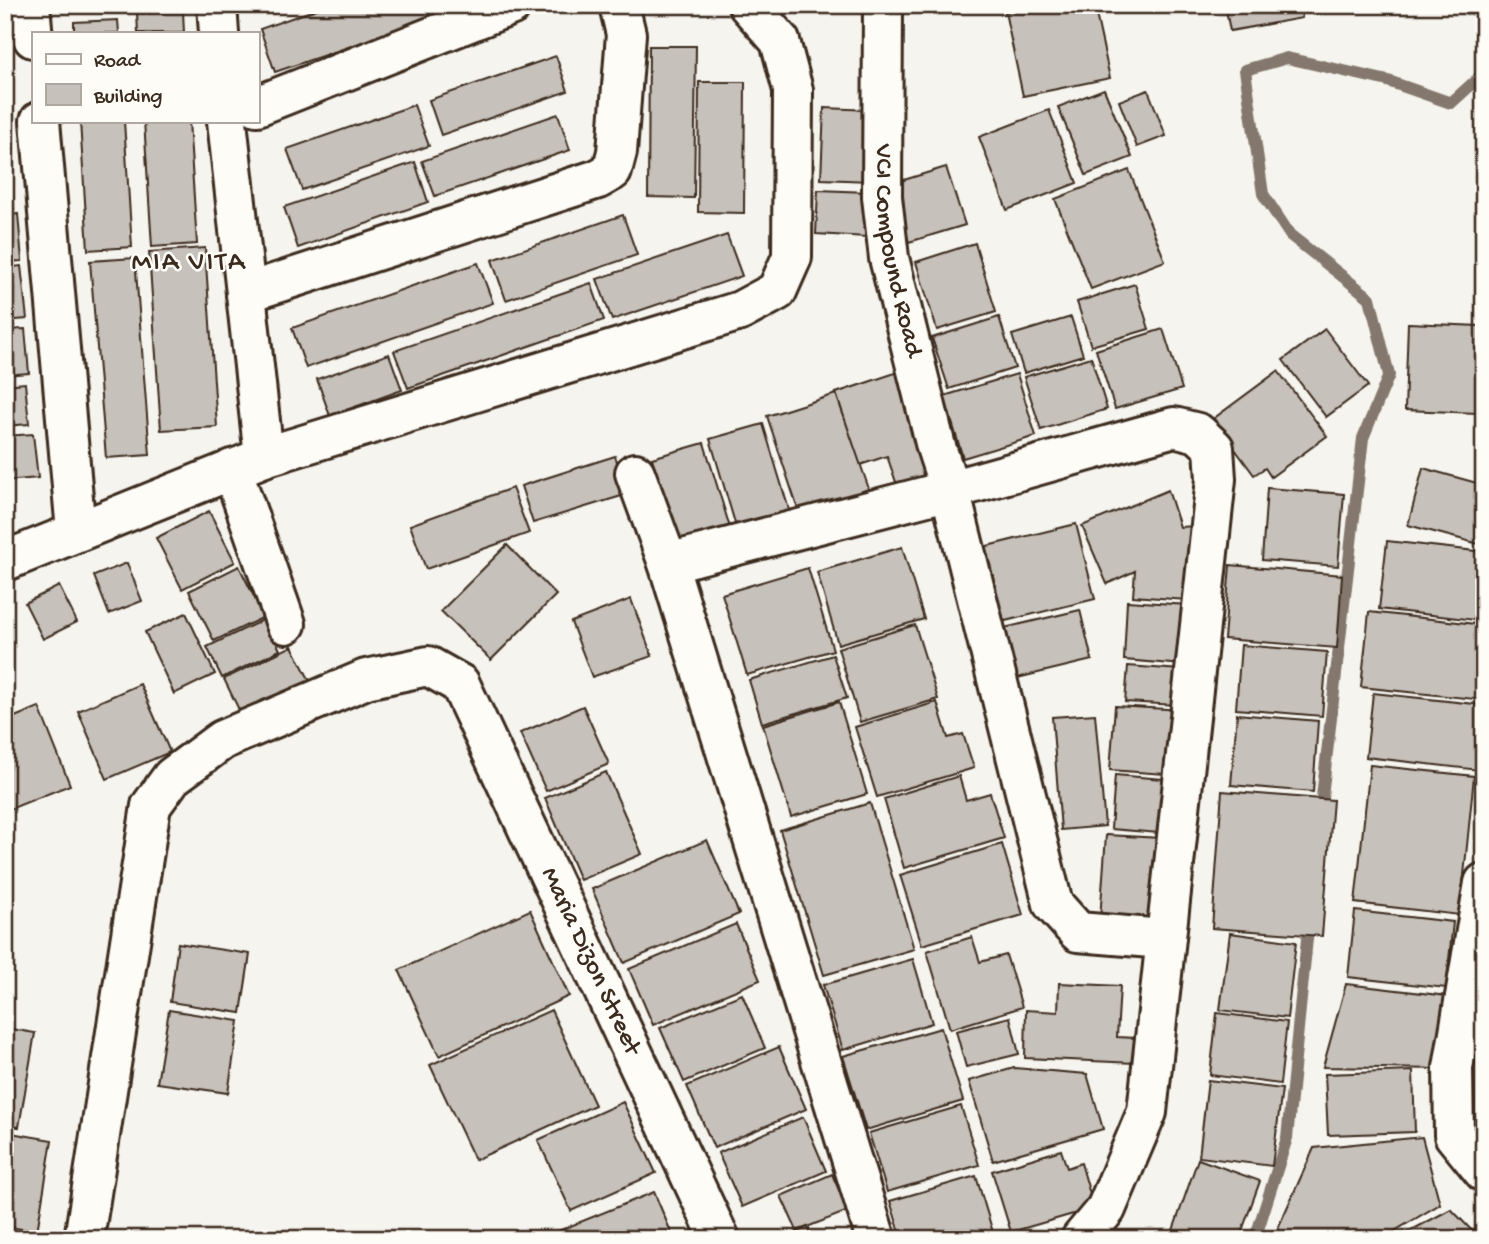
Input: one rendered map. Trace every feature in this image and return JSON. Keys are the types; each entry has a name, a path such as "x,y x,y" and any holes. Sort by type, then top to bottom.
{"street":[{"path":"30,5 32,32"},
{"path":"217,5 219,32"},
{"path":"259,105 512,5"},
{"path":"246,293 598,179 612,171 617,152 626,34 619,5"},
{"path":"5,561 248,463 740,311 777,291 792,257 793,90 780,41 748,5"},
{"name":"VCI Compound Road","path":"883,5 882,197 889,258 1053,904 1079,932 1164,939"},
{"path":"40,122 76,533"},
{"path":"227,122 246,293 248,463 286,624"},
{"path":"668,563 950,490 1174,427 1198,433 1214,448 1216,479 1147,1112 1106,1209 1081,1239"},
{"path":"635,473 668,563 876,1239"},
{"name":"Maria Dizon Street","path":"85,1239 151,806 172,777 222,740 366,679 428,666 460,684 720,1239"},
{"path":"1484,883 1453,1068 1454,1135 1484,1172"}],"building":[{"path":"66,5 108,5 66,8"},
{"path":"271,5 296,5 274,13"},
{"path":"328,5 459,5 460,9 275,72 260,29"},
{"path":"1040,5 1094,5 1110,78 1023,96 1005,12"},
{"path":"1225,5 1300,5 1302,18 1230,31"},
{"path":"183,11 184,32 138,32 137,13"},
{"path":"118,20 119,32 74,32 74,22"},
{"path":"649,46 696,46 694,198 648,197"},
{"path":"556,56 568,91 441,135 429,100"},
{"path":"699,82 745,82 744,213 698,212"},
{"path":"1104,89 1132,157 1086,175 1058,107"},
{"path":"1148,90 1166,136 1137,147 1119,101"},
{"path":"414,105 429,146 302,190 287,149"},
{"path":"824,108 872,110 870,181 821,179"},
{"path":"1049,110 1077,183 1007,210 979,137"},
{"path":"558,114 570,150 435,196 422,161"},
{"path":"80,122 124,122 132,247 88,250"},
{"path":"144,122 189,122 197,244 152,247"},
{"path":"5,160 9,160 14,209 5,210"},
{"path":"415,162 428,202 298,248 284,207"},
{"path":"946,167 965,225 909,242 891,184"},
{"path":"1129,170 1165,261 1091,289 1055,199"},
{"path":"818,190 868,192 867,237 816,234"},
{"path":"18,214 22,261 5,262 5,216"},
{"path":"623,215 637,255 506,300 492,260"},
{"path":"727,235 742,276 612,320 597,279"},
{"path":"975,243 996,312 937,330 916,262"},
{"path":"205,248 217,427 161,430 149,252"},
{"path":"135,258 150,455 106,458 90,261"},
{"path":"478,263 493,303 306,368 292,328"},
{"path":"21,266 27,319 5,321 5,268"},
{"path":"591,283 604,320 408,388 394,351"},
{"path":"1135,284 1149,329 1091,346 1077,302"},
{"path":"999,317 1015,368 949,389 932,338"},
{"path":"1071,317 1083,355 1024,373 1012,335"},
{"path":"1408,323 1480,326 1477,413 1405,410"},
{"path":"25,329 29,373 5,375 5,330"},
{"path":"1163,329 1182,389 1115,409 1096,350"},
{"path":"1325,329 1368,386 1326,417 1283,360"},
{"path":"389,354 402,390 330,416 317,379"},
{"path":"1091,357 1107,409 1041,430 1024,377"},
{"path":"907,369 941,471 897,485 887,456 860,465 836,393"},
{"path":"1278,371 1327,436 1271,477 1265,468 1254,475 1213,419"},
{"path":"1017,374 1036,436 963,458 944,396"},
{"path":"25,383 29,424 5,426 5,385"},
{"path":"836,394 869,489 799,512 767,416"},
{"path":"763,424 790,513 737,530 710,439"},
{"path":"33,434 38,478 5,481 5,436"},
{"path":"704,443 731,531 678,546 652,458"},
{"path":"615,456 628,494 533,523 521,486"},
{"path":"1423,468 1484,485 1484,527 1479,544 1408,525"},
{"path":"512,488 529,533 426,569 410,525"},
{"path":"1267,488 1344,494 1338,566 1262,560"},
{"path":"1168,490 1180,527 1196,526 1187,600 1133,596 1135,571 1107,584 1082,526"},
{"path":"209,511 235,562 182,589 156,538"},
{"path":"1076,524 1095,599 997,623 979,548"},
{"path":"1387,541 1484,552 1484,621 1379,609"},
{"path":"507,545 556,595 491,660 441,611"},
{"path":"902,547 924,619 838,644 817,572"},
{"path":"127,563 142,601 109,614 94,576"},
{"path":"1230,565 1342,575 1337,648 1224,639"},
{"path":"239,566 264,617 214,641 189,591"},
{"path":"808,568 833,650 747,675 722,594"},
{"path":"59,586 77,622 43,639 25,603"},
{"path":"631,599 652,656 592,677 571,622"},
{"path":"1127,601 1188,605 1184,665 1124,660"},
{"path":"1080,610 1092,660 1013,679 1000,629"},
{"path":"1369,612 1484,625 1484,700 1361,687"},
{"path":"186,613 215,674 174,694 145,632"},
{"path":"265,619 280,650 222,678 207,647"},
{"path":"915,625 938,699 860,722 838,648"},
{"path":"1241,645 1327,652 1322,716 1236,709"},
{"path":"292,646 310,681 241,714 224,679"},
{"path":"833,655 847,698 762,723 749,680"},
{"path":"1128,666 1180,670 1177,705 1125,702"},
{"path":"140,684 170,752 107,779 78,711"},
{"path":"1373,693 1484,705 1479,770 1366,757"},
{"path":"839,702 867,794 791,817 763,725"},
{"path":"937,702 948,738 963,734 974,768 877,797 855,727"},
{"path":"583,706 609,764 546,791 520,733"},
{"path":"1115,706 1183,710 1179,775 1110,770"},
{"path":"39,707 70,785 10,809 5,797 5,721"},
{"path":"1095,714 1105,826 1061,830 1052,717"},
{"path":"1237,714 1318,721 1313,792 1231,785"},
{"path":"1370,765 1474,776 1460,915 1355,903"},
{"path":"606,772 642,854 580,880 545,798"},
{"path":"1115,775 1175,780 1171,834 1111,829"},
{"path":"959,776 966,800 990,793 1004,838 904,868 884,799"},
{"path":"1222,791 1333,800 1322,936 1212,928"},
{"path":"870,803 914,949 824,975 780,830"},
{"path":"1106,835 1161,838 1156,923 1100,919"},
{"path":"707,840 739,914 624,963 592,889"},
{"path":"1002,844 1023,915 922,945 900,875"},
{"path":"530,910 569,996 439,1056 399,970"},
{"path":"1355,911 1453,922 1446,988 1348,977"},
{"path":"736,924 760,980 653,1025 629,969"},
{"path":"1230,933 1296,942 1287,1018 1220,1010"},
{"path":"972,937 980,962 1006,955 1022,1007 950,1029 927,951"},
{"path":"178,943 250,954 241,1013 170,1002"},
{"path":"913,959 932,1023 843,1050 823,985"},
{"path":"1059,983 1120,986 1117,1037 1136,1038 1135,1063 1025,1058 1026,1010 1058,1012"},
{"path":"1346,984 1447,996 1439,1069 1323,1067"},
{"path":"742,994 765,1048 684,1082 660,1028"},
{"path":"169,1010 239,1021 228,1093 157,1083"},
{"path":"551,1010 595,1105 475,1160 430,1065"},
{"path":"1217,1013 1287,1022 1280,1084 1210,1075"},
{"path":"1010,1017 1019,1054 966,1067 956,1031"},
{"path":"5,1028 35,1033 19,1127 5,1125"},
{"path":"941,1028 963,1101 866,1130 843,1056"},
{"path":"779,1047 806,1109 714,1148 687,1086"},
{"path":"1014,1068 1087,1074 1103,1129 993,1161 969,1081"},
{"path":"1413,1071 1415,1132 1328,1135 1325,1074"},
{"path":"1208,1080 1282,1089 1272,1166 1199,1157"},
{"path":"623,1102 656,1173 571,1211 538,1140"},
{"path":"961,1106 979,1165 887,1192 869,1133"},
{"path":"803,1117 826,1171 742,1207 718,1153"},
{"path":"5,1132 52,1140 37,1232 5,1226"},
{"path":"1422,1137 1440,1204 1381,1239 1273,1239 1314,1148"},
{"path":"1061,1150 1067,1168 1081,1163 1094,1208 1011,1232 992,1171"},
{"path":"1198,1159 1260,1181 1239,1239 1170,1239"},
{"path":"832,1174 848,1211 797,1231 781,1196"},
{"path":"976,1176 995,1239 902,1239 890,1201"},
{"path":"654,1192 674,1239 562,1239 558,1231"},
{"path":"1451,1209 1480,1239 1395,1239"},
{"path":"808,1227 813,1239 782,1239"}],"waterway":[{"path":"1320,814 1363,438 1389,375 1370,298 1290,235 1263,194 1245,70 1287,58 1388,81 1451,103 1484,73"},
{"path":"1255,1239 1287,1138 1309,919"}],"district":[{"name":"MIA VITA","path":"189,263"}]}
